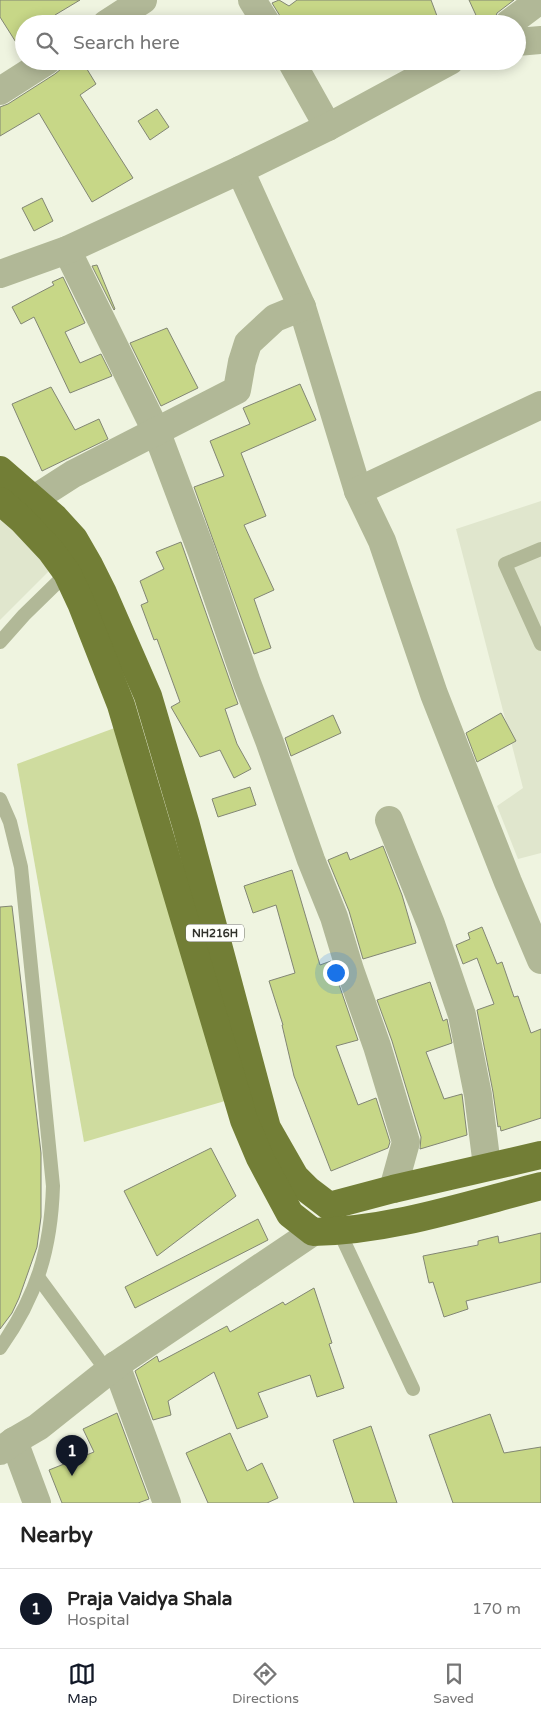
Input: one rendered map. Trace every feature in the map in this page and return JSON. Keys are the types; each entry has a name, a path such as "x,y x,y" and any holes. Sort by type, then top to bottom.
{"highway":[{"name":"NH216H","path":"0,470 54,517 74,539 89,565 148,696 186,825 267,1128 295,1177 329,1206 487,1166 541,1155"},
{"name":"NH216H","path":"0,500 51,551 68,573 82,603 120,705 244,1120 260,1158 290,1214 326,1232"},
{"path":"326,1232 417,1218 541,1186"}],"street":[{"path":"120,15 143,0"},
{"path":"252,0 261,15"},
{"path":"520,15 540,0"},
{"path":"526,41 541,40"},
{"path":"0,91 33,70"},
{"path":"296,70 328,126"},
{"path":"0,274 67,250 240,170 433,70"},
{"path":"240,170 302,307 358,491 382,541 434,694 504,873 541,960"},
{"path":"67,250 157,432 311,860 334,917 406,1142 393,1189"},
{"path":"34,499 74,474 237,390 242,362 248,343 275,318 302,307"},
{"path":"358,491 541,405"},
{"path":"388,820 431,924 462,1014 478,1095 487,1166"},
{"path":"37,1503 7,1446 38,1427 112,1368 326,1232"},
{"path":"112,1368 167,1503"}],"lane":[{"path":"541,550 505,564 541,644"},
{"path":"0,642 24,614 68,573"},
{"path":"0,799 12,830 21,867 52,1186 52,1217 47,1248 38,1277 26,1306 0,1348"},
{"path":"326,1232 412,1389"},
{"path":"38,1277 112,1368"}],"shaded area":[{"path":"541,501 541,853 518,859 497,806 523,788 456,529"},
{"path":"0,507 54,566 0,620"}],"green space":[{"path":"120,726 225,1101 84,1142 17,764"}],"building":[{"path":"0,0 80,0 55,15 15,15 15,41 0,17"},
{"path":"279,0 289,6 297,0 431,0 437,15 279,15 272,3"},
{"path":"469,0 514,0 496,15 476,15"},
{"path":"60,70 87,70 96,84 80,95 133,178 92,202 39,113 0,136 0,107 8,104"},
{"path":"157,109 169,127 150,140 138,121"},
{"path":"42,198 53,221 34,231 22,208"},
{"path":"97,265 115,309 114,310 92,266"},
{"path":"63,277 85,323 65,332 80,363 101,354 112,376 70,393 34,317 21,324 12,307 54,285 52,282"},
{"path":"167,328 198,388 161,406 130,343"},
{"path":"300,384 316,420 241,453 266,516 244,525 274,590 254,599 271,648 254,654 194,487 224,476 210,441 250,424 243,408"},
{"path":"51,387 75,430 99,419 108,439 42,471 12,404"},
{"path":"181,542 238,704 225,709 237,744 251,769 234,778 220,750 200,757 171,707 180,702 157,639 154,640 141,605 148,602 140,581 164,569 156,552"},
{"path":"501,713 516,741 477,762 466,733"},
{"path":"333,715 341,733 291,756 285,738"},
{"path":"250,787 256,805 218,817 212,799"},
{"path":"383,846 402,895 416,943 363,959 349,911 328,860 347,852 350,860"},
{"path":"292,870 320,965 331,961 358,1040 336,1046 358,1105 376,1098 390,1142 388,1148 331,1171 294,1076 283,1025 269,981 295,973 276,905 253,913 244,886"},
{"path":"12,906 41,1153 41,1217 37,1247 19,1298 12,1313 0,1329 0,907"},
{"path":"482,927 497,964 502,962 514,997 518,996 531,1033 541,1029 541,1118 501,1131 500,1126 498,1127 477,1010 494,1004 477,958 463,964 456,945 470,939 468,933"},
{"path":"430,982 443,1021 447,1019 452,1043 426,1052 444,1099 462,1094 467,1135 420,1149 421,1137 392,1041 377,1000"},
{"path":"211,1148 236,1196 157,1256 124,1191"},
{"path":"258,1219 268,1240 135,1308 125,1287"},
{"path":"541,1233 541,1282 466,1301 468,1309 444,1317 433,1282 429,1283 423,1256 478,1245 478,1241 498,1236 499,1243"},
{"path":"314,1288 332,1343 329,1344 344,1388 317,1397 310,1375 258,1393 268,1417 237,1429 214,1372 168,1401 171,1415 153,1420 135,1371 157,1356 159,1362 227,1326 230,1332 283,1302 285,1305"},
{"path":"117,1413 149,1499 138,1503 62,1503 49,1470 94,1452 83,1429"},
{"path":"490,1414 504,1453 541,1447 541,1503 453,1503 429,1435"},
{"path":"371,1426 397,1503 354,1503 333,1440"},
{"path":"230,1433 247,1471 262,1463 278,1498 267,1503 208,1503 186,1453"}],"place":[{"name":"Praja Vaidya Shala","path":"72,1476"}]}
